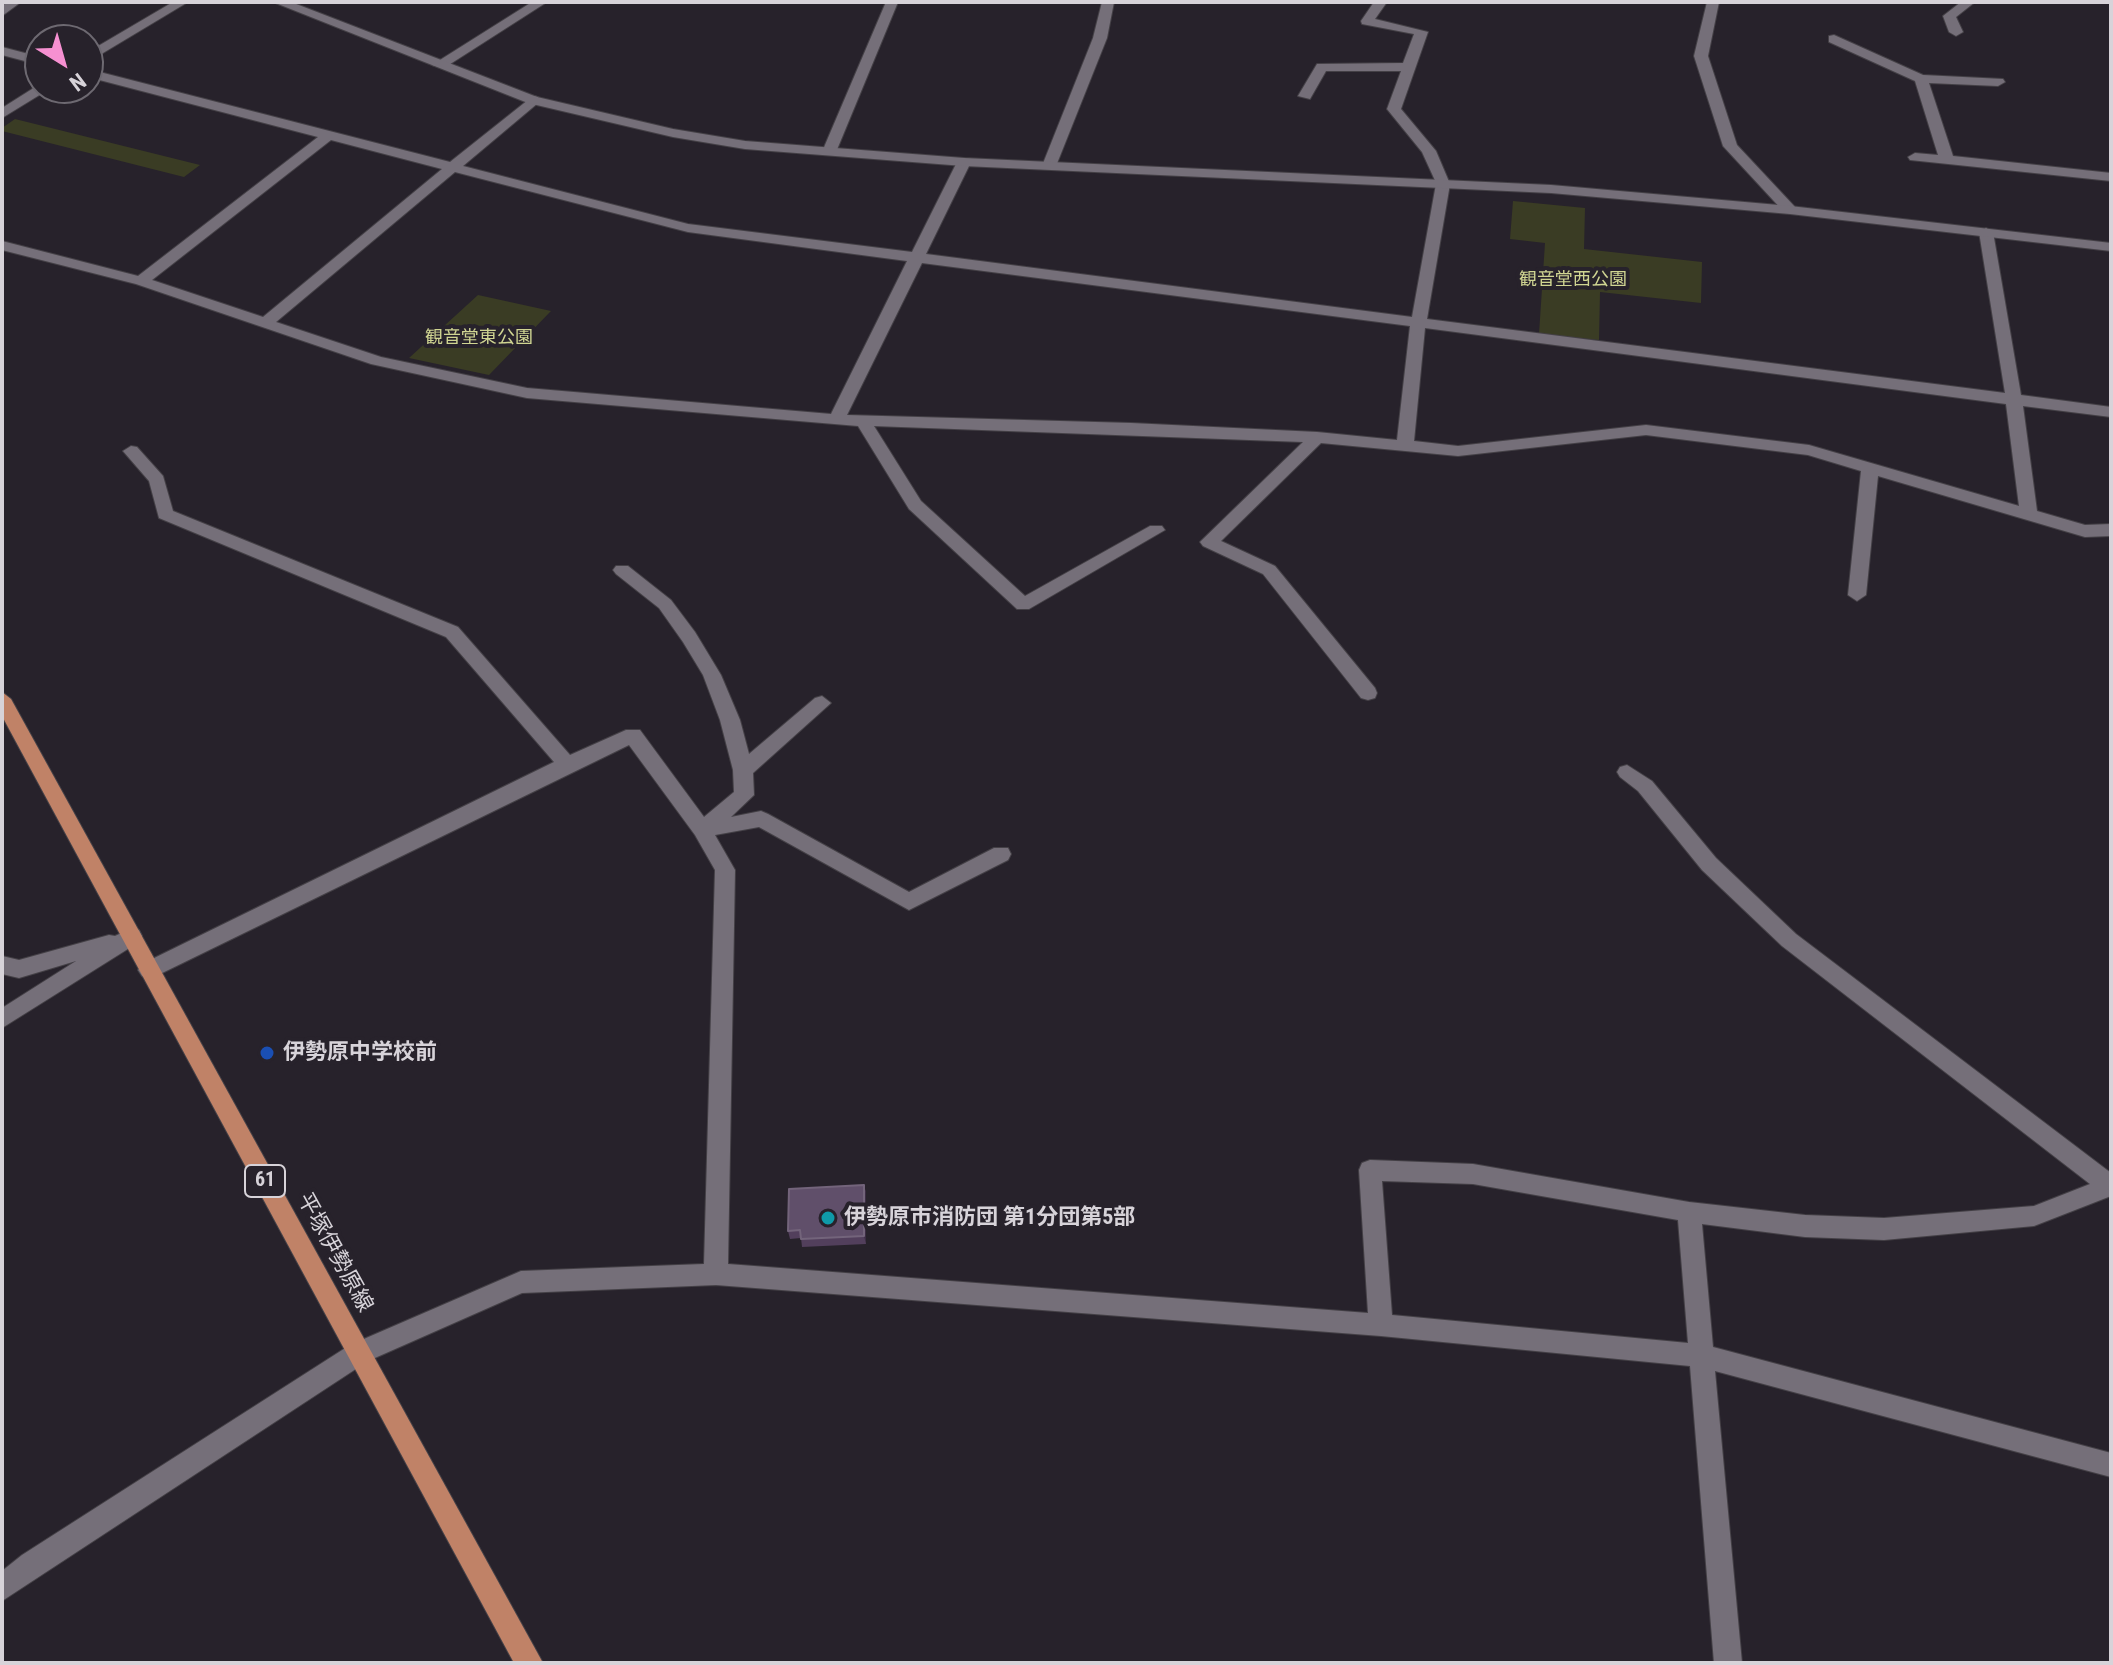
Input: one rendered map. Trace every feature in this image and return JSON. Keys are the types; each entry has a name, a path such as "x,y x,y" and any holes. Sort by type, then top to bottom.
{"main road":[{"name":"平塚伊勢原線","path":"2,699 529,1663"}],"street":[{"path":"2,12 15,2"},
{"path":"104,48 182,2"},
{"path":"279,2 533,100 673,133 745,145 964,162 1551,189 1790,210 2111,247"},
{"path":"439,65 541,2"},
{"path":"829,152 892,2"},
{"path":"1049,166 1100,38 1108,2"},
{"path":"1381,2 1367,21 1421,32 1394,109 1429,151 1443,184 1418,325 1405,445"},
{"path":"1713,2 1701,56 1730,146 1790,210"},
{"path":"1956,32 1949,16 1969,2"},
{"path":"1834,39 1921,79 1998,82"},
{"path":"2,51 24,57"},
{"path":"1305,96 1322,67 1410,67"},
{"path":"104,77 688,228 1418,325 2111,412"},
{"path":"1921,79 1947,160"},
{"path":"2,114 24,99"},
{"path":"264,324 451,165 533,100"},
{"path":"141,281 330,134"},
{"path":"1915,157 2111,177"},
{"path":"836,420 914,257 964,162"},
{"path":"1986,232 2014,399 2029,514"},
{"path":"2,245 141,281 377,361 527,393 836,420 1131,428 1317,437 1458,451 1646,430 1809,450 2085,531 2111,530"},
{"path":"863,421 915,505 1023,605 1156,530"},
{"path":"1317,437 1209,542 1269,570 1368,693"},
{"path":"131,451 157,480 165,514 452,632 567,764"},
{"path":"1857,595 1870,468"},
{"path":"622,570 665,604 712,675 730,720 743,770 744,795 702,830"},
{"path":"743,770 822,703"},
{"path":"149,970 567,764 633,735 702,830 725,870 716,1274"},
{"path":"1627,772 1645,786 1671,815 1709,864 1789,940 2111,1186"},
{"path":"702,830 761,819 909,902 1001,854"},
{"path":"2,965 19,969 132,936"},
{"path":"2,1019 132,936"},
{"path":"1381,1325 1370,1170 1473,1174 1689,1212 1805,1226 1884,1229 2034,1216 2111,1186"},
{"path":"1689,1212 1728,1663"},
{"path":"2,1588 31,1564 359,1353 521,1282 716,1274 1381,1325 1702,1356 2111,1465"}],"green space":[{"path":"15,119 200,165 184,177 2,131"},
{"name":"観音堂西公園","path":"1513,201 1585,208 1584,249 1702,262 1701,303 1600,292 1599,340 1539,334 1545,243 1510,239"},
{"name":"観音堂東公園","path":"478,295 551,311 489,375 409,358"}],"building":[{"name":"伊勢原市消防団 第1分団第5部","path":"864,1185 864,1236 801,1239 800,1230 788,1231 789,1189"}],"place":[{"name":"伊勢原中学校前","path":"267,1053"},
{"name":"伊勢原市消防団 第1分団第5部","path":"828,1218"}]}
